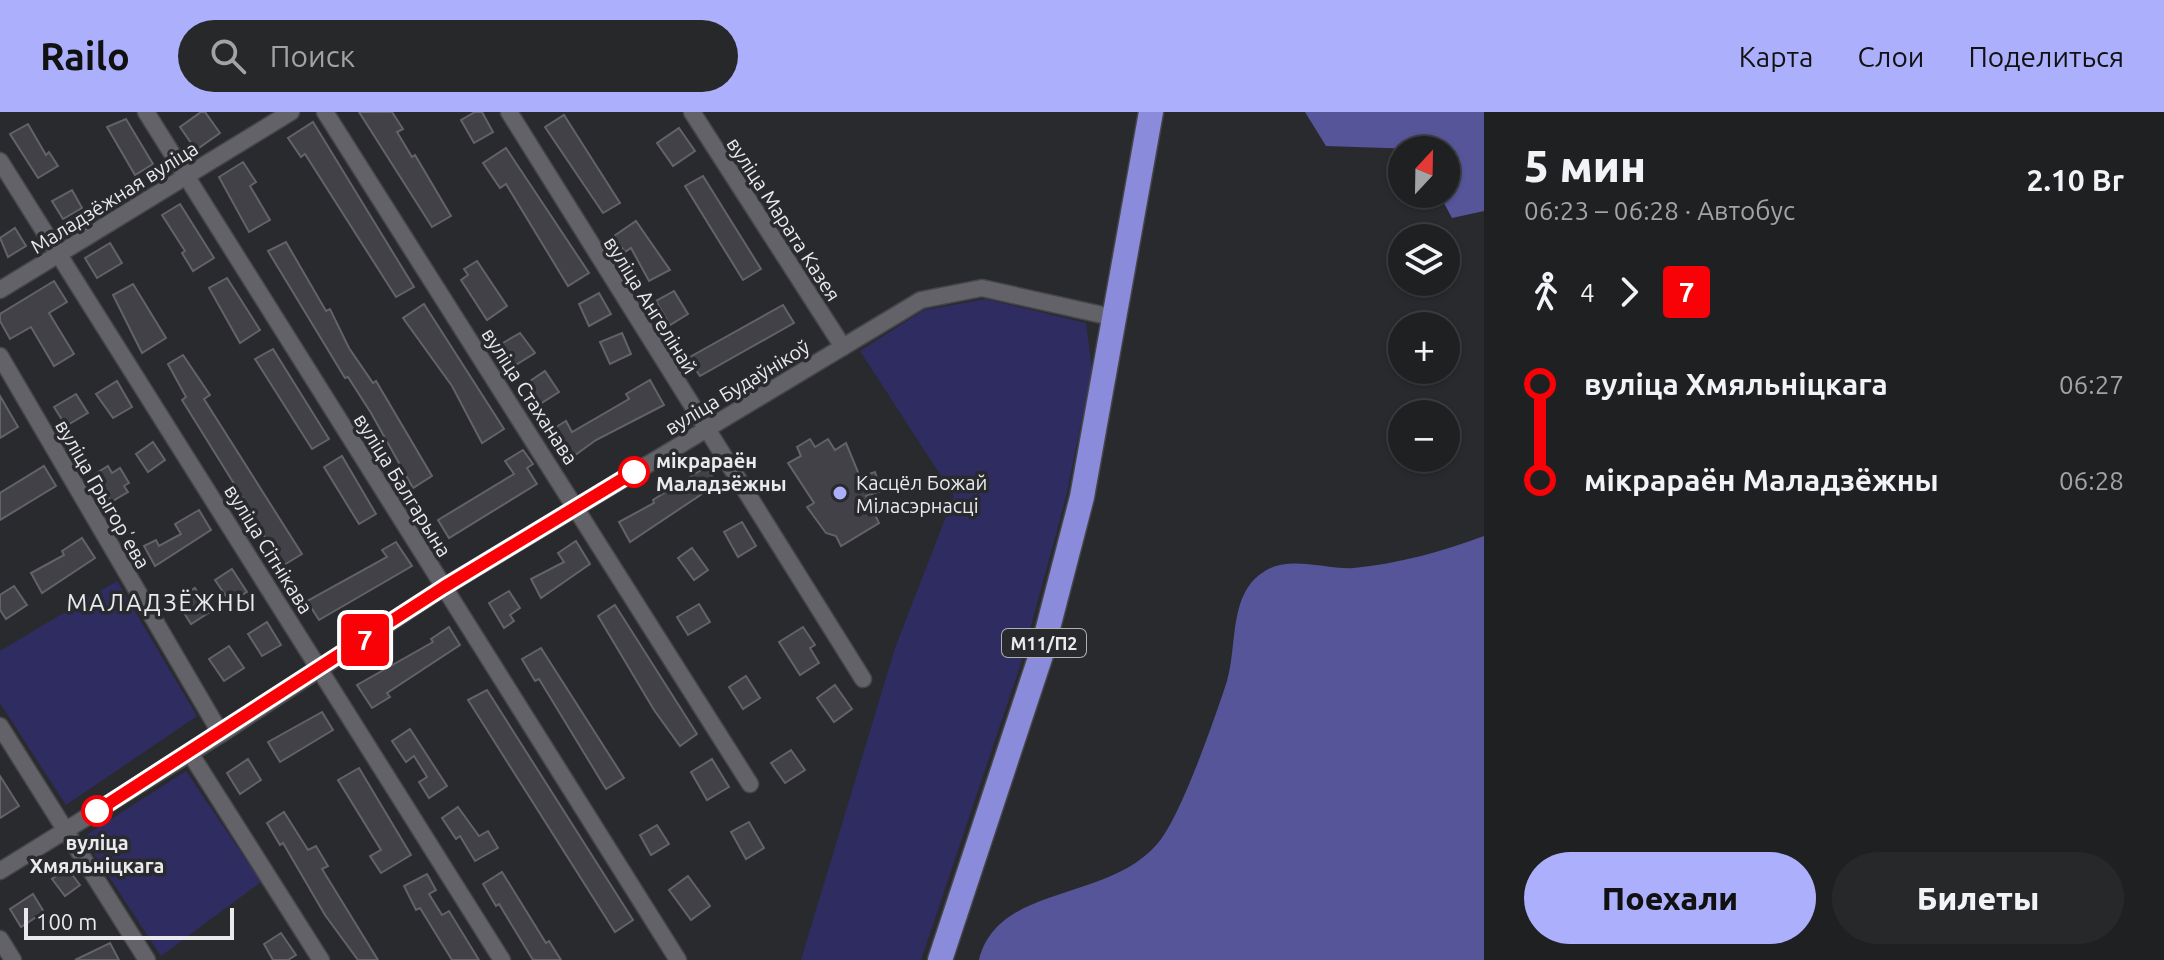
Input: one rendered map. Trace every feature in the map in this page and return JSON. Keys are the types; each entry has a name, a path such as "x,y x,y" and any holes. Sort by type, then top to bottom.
{"highway":[{"name":"М11/П2","path":"940,960 1041,655 1082,497 1151,112"}],"street":[{"name":"вуліца Балгарына","path":"146,112 678,960"},
{"name":"Маладзёжная вуліца","path":"0,290 291,112"},
{"name":"вуліца Стаханава","path":"325,112 750,784"},
{"name":"вуліца Ангелінай","path":"509,112 704,430 863,679"},
{"name":"вуліца Марата Казея","path":"692,112 843,347"},
{"name":"вуліца Сітнікава","path":"0,161 502,960"},
{"name":"вуліца Будаўнікоў","path":"0,871 221,734 444,587 576,505 921,300 982,288 1116,318"},
{"name":"вуліца Грыгорʼева","path":"0,356 221,734"},
{"path":"0,726 147,960"},
{"path":"190,753 321,960"},
{"path":"0,939 13,960"}],"shaded area":[{"path":"1305,112 1484,112 1484,211 1452,218 1447,208 1460,208 1460,136 1388,136 1388,148 1326,146"},
{"path":"986,299 1086,323 1092,370 1066,497 1020,666 921,960 801,960 895,648 954,496 860,351 924,310"},
{"path":"1484,536 1484,960 979,960 990,935 1008,918 1031,905 1112,876 1137,862 1158,843 1177,812 1206,741 1227,681 1240,606 1253,581 1275,566 1370,566 1420,556"},
{"path":"117,581 197,716 66,805 0,703 0,651"},
{"path":"186,771 261,882 161,956 83,837"}],"building":[{"path":"205,112 220,133 196,150 180,127"},
{"path":"359,112 392,112 403,129 397,132 412,157 415,155 451,216 432,227"},
{"path":"475,112 482,112 493,132 474,143 461,120"},
{"path":"564,115 620,203 603,213 545,127"},
{"path":"126,119 153,164 135,175 107,127"},
{"path":"313,122 414,287 396,297 305,154 301,157 288,138"},
{"path":"28,124 46,155 49,152 58,166 38,178 10,134"},
{"path":"679,128 695,151 673,166 657,143"},
{"path":"506,148 589,273 568,286 506,184 500,188 483,163"},
{"path":"243,162 256,182 250,186 270,220 249,232 219,177"},
{"path":"703,176 761,269 743,280 685,186"},
{"path":"72,190 82,208 63,219 52,201"},
{"path":"180,204 214,258 193,271 182,253 185,251 162,215"},
{"path":"636,221 670,270 649,281 631,248 625,252 614,236"},
{"path":"15,228 26,246 8,257 0,238"},
{"path":"286,242 326,311 330,309 349,348 373,383 376,381 432,476 413,488 371,413 348,377 345,378 268,251"},
{"path":"110,243 122,263 97,278 85,258"},
{"path":"477,261 507,306 487,320 461,280 468,275 464,269"},
{"path":"227,278 260,330 240,343 209,288"},
{"path":"54,281 67,302 49,313 74,354 54,366 31,327 10,339 0,321 0,314"},
{"path":"133,284 166,338 142,353 113,295"},
{"path":"674,291 688,314 670,325 656,301"},
{"path":"599,293 611,314 589,326 579,304"},
{"path":"424,304 504,429 482,443 452,386 403,318"},
{"path":"783,305 794,323 700,376 688,358"},
{"path":"520,333 535,353 514,366 501,344"},
{"path":"622,333 631,354 610,364 600,342"},
{"path":"273,349 329,439 312,449 255,359"},
{"path":"183,355 210,395 204,399 302,554 284,565 248,513 251,511 182,400 186,397 168,364"},
{"path":"545,371 559,392 540,404 527,383"},
{"path":"650,380 664,405 596,440 571,458 553,429 566,421 572,432 629,399 626,394"},
{"path":"117,381 132,407 113,418 96,394"},
{"path":"76,394 88,413 66,426 54,407"},
{"path":"0,396 18,427 0,438"},
{"name":"Касцёл Божай Міласэрнасці","path":"810,439 815,447 828,439 835,450 846,443 860,477 875,472 881,491 866,496 879,523 841,546 836,536 826,533 807,507 814,503 788,463 801,456 797,447"},
{"path":"153,442 165,460 148,472 136,454"},
{"path":"523,450 533,464 527,468 537,484 449,538 438,520 514,474 505,461"},
{"path":"342,456 376,514 359,524 324,467"},
{"path":"44,466 56,486 0,520 0,493"},
{"path":"108,466 112,473 120,468 129,483 124,486 128,492 111,502 95,474"},
{"path":"706,467 717,484 630,542 619,522 654,503 653,500"},
{"path":"199,510 211,530 155,566 144,546 156,540 159,546 181,534 175,524"},
{"path":"742,522 756,546 738,557 724,532"},
{"path":"82,538 95,558 42,593 31,573 64,555 62,551"},
{"path":"576,541 590,564 541,598 531,579 564,562 558,553"},
{"path":"396,542 412,566 319,620 307,601 387,557 382,550"},
{"path":"692,548 708,570 694,580 678,558"},
{"path":"232,569 247,592 230,602 215,580"},
{"path":"14,586 27,605 6,619 0,610 0,595"},
{"path":"195,588 210,612 191,624 176,600"},
{"path":"509,591 520,608 510,615 514,621 504,628 489,603"},
{"path":"699,604 710,622 688,635 677,617"},
{"path":"615,605 697,734 680,746 654,710 598,616"},
{"path":"267,622 281,645 262,656 248,634"},
{"path":"449,627 460,645 387,693 390,697 372,708 357,685 433,642 431,639"},
{"path":"803,627 815,645 810,648 819,663 800,675 779,642"},
{"path":"229,646 244,668 224,681 209,659"},
{"path":"541,648 624,778 606,789 539,679 535,681 522,659"},
{"path":"746,676 760,698 743,709 729,687"},
{"path":"835,685 852,709 834,722 817,698"},
{"path":"487,690 633,920 615,932 468,700"},
{"path":"322,712 333,730 280,762 268,742"},
{"path":"410,729 447,786 429,798 419,782 427,777 414,756 406,762 392,741"},
{"path":"791,750 805,770 785,783 771,763"},
{"path":"248,759 261,780 240,794 227,773"},
{"path":"712,759 729,787 707,800 691,772"},
{"path":"359,768 411,855 381,873 370,856 381,850 338,780"},
{"path":"0,776 19,806 0,818"},
{"path":"458,807 479,836 488,831 498,848 475,861 460,836 456,839 442,818"},
{"path":"284,812 308,850 316,846 328,866 322,869 378,960 358,960 325,915 283,843 280,845 267,823"},
{"path":"749,822 764,848 746,859 731,832"},
{"path":"657,825 669,844 651,855 640,835"},
{"path":"67,868 80,885 65,896 52,879"},
{"path":"502,872 546,943 549,941 561,960 533,960 499,904 496,906 483,884"},
{"path":"427,874 436,890 429,894 442,915 449,911 479,960 452,960 420,908 416,910 404,886"},
{"path":"688,876 710,906 691,920 669,890"},
{"path":"33,894 44,912 21,927 10,909"},
{"path":"281,933 296,955 288,960 273,960 264,944"},
{"path":"110,943 119,960 75,960"}],"bus line":[{"name":"7","path":"97,811 221,734 444,587 634,472"}],"place":[{"name":"мікрараён Маладзёжны","path":"634,472"},
{"name":"Касцёл Божай Міласэрнасці","path":"840,493"},
{"name":"вуліца Хмяльніцкага","path":"97,811"}],"district":[{"name":"МАЛАДЗЁЖНЫ","path":"162,602"}]}
